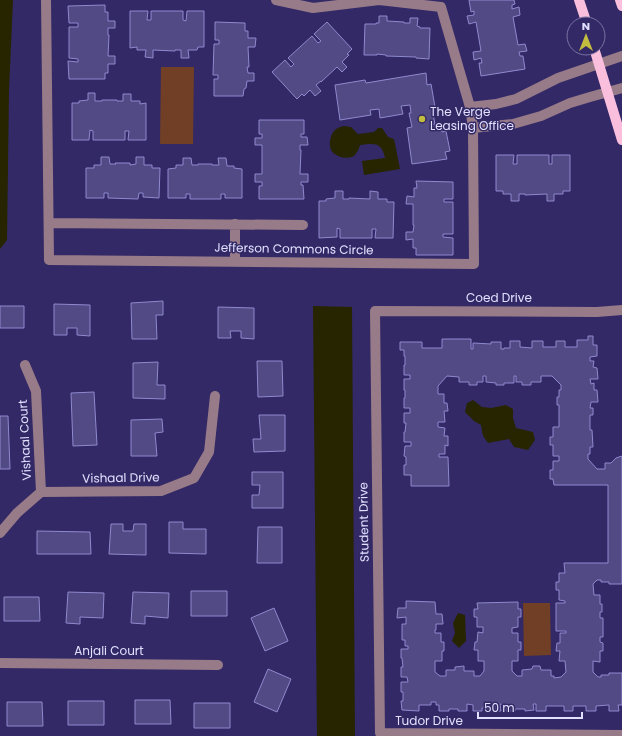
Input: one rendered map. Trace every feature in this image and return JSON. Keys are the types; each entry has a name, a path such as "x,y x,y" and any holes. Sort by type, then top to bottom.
{"main road":[{"path":"579,0 584,16"},
{"path":"620,0 622,6"},
{"path":"596,56 622,140"}],"street":[{"name":"Jefferson Commons Circle","path":"46,0 49,260 474,264 473,128 470,107 441,7 379,0"},
{"path":"276,0 313,8 379,0"},
{"path":"470,107 496,104 516,99 558,78 622,56"},
{"path":"473,128 512,124 541,116 570,103 622,88"},
{"path":"49,223 303,225"},
{"path":"235,224 235,262"},
{"name":"Coed Drive","path":"375,311 597,312 622,310"},
{"name":"Student Drive","path":"375,311 380,733"},
{"name":"Vishaal Court","path":"25,365 36,391 41,492"},
{"name":"Vishaal Drive","path":"41,492 161,491 194,478 209,452 214,396"},
{"path":"0,533 17,513 41,492"},
{"name":"Anjali Court","path":"0,663 218,665"},
{"name":"Tudor Drive","path":"380,733 622,735"}],"shaded area":[{"path":"0,0 13,0 9,91 7,240 0,249"},
{"path":"161,67 194,67 193,144 160,144"},
{"path":"344,126 351,127 358,134 374,132 378,128 382,128 388,137 394,139 400,169 364,175 362,161 385,158 382,149 373,144 360,145 356,154 351,157 345,158 335,154 330,147 331,138 336,130"},
{"path":"313,306 352,307 355,736 317,736"},
{"path":"473,400 482,407 491,408 506,405 513,409 513,418 516,428 533,432 535,440 528,450 514,447 509,439 488,443 483,436 481,425 474,421 465,412 467,403"},
{"path":"523,603 550,603 551,655 524,656"},
{"path":"458,613 465,615 466,641 459,648 452,641 455,633 453,623"}],"building":[{"path":"469,0 514,0 515,4 512,5 512,9 519,7 520,15 513,17 518,45 525,44 527,51 519,52 520,56 523,56 525,69 481,76 479,63 482,63 481,58 474,60 473,52 481,51 476,22 469,24 467,16 474,15 474,11 471,12"},
{"path":"105,5 105,12 108,12 108,21 115,21 115,28 108,28 108,56 115,56 115,64 108,64 108,73 105,73 105,79 69,79 68,61 78,62 78,59 69,58 69,27 78,27 78,23 69,23 68,6"},
{"path":"130,11 148,11 147,20 151,20 151,11 183,11 183,20 186,21 187,11 204,11 204,47 198,47 197,50 188,50 189,58 181,58 181,50 153,50 153,58 145,57 146,50 137,50 137,47 130,48"},
{"path":"379,16 387,16 387,21 404,23 410,23 410,18 418,18 417,26 420,28 430,28 429,59 377,54 364,55 365,24 379,23"},
{"path":"215,22 245,23 245,31 248,31 248,38 256,38 255,47 248,47 249,67 247,67 248,73 254,73 254,81 247,81 243,96 214,96 214,79 218,79 218,75 213,75 214,44 219,44 219,40 215,40"},
{"path":"327,22 352,49 347,54 349,55 342,62 347,67 342,72 337,67 316,85 321,91 315,96 310,90 304,96 302,94 297,99 272,72 285,60 291,67 294,64 288,58 312,36 318,43 321,41 314,34"},
{"name":"The Verge Leasing Office","path":"426,73 427,85 431,84 435,107 431,108 435,124 433,124 441,125 442,132 446,131 450,151 445,152 447,159 412,164 407,128 412,127 409,113 411,113 410,105 401,106 403,114 380,118 379,109 370,110 371,115 340,120 335,85 365,80 366,83"},
{"path":"88,93 95,93 95,101 123,101 123,94 131,94 131,101 140,101 140,104 146,103 146,140 128,140 129,131 125,131 125,140 93,140 93,131 90,130 89,140 72,140 72,103 79,103 79,101 88,100"},
{"path":"259,120 304,120 304,134 301,134 301,137 307,137 308,145 300,145 300,174 308,174 308,182 301,182 301,185 303,185 304,199 259,199 259,186 262,186 262,182 255,182 255,174 262,174 262,145 255,145 255,138 262,138 262,134 259,134"},
{"path":"496,155 514,155 513,164 517,164 517,155 549,155 549,164 552,164 552,155 570,155 570,191 563,191 563,194 554,194 554,201 547,201 547,194 519,194 519,201 511,201 511,194 503,194 503,191 496,191"},
{"path":"101,157 109,157 110,164 130,163 130,165 136,164 136,157 144,157 144,165 152,165 152,168 160,168 159,198 143,197 143,193 139,193 138,199 108,198 108,193 104,193 104,198 86,198 86,168 94,168 94,165 101,165"},
{"path":"183,158 191,158 192,165 219,165 218,158 226,158 227,166 234,166 234,168 242,169 242,198 225,198 225,194 221,194 221,199 190,199 190,194 186,194 186,198 168,198 168,169 176,168 176,165 183,165"},
{"path":"416,181 453,182 453,199 444,199 444,202 453,202 453,234 443,234 443,237 453,238 453,255 416,255 416,248 413,248 413,239 406,240 406,232 413,232 414,225 413,204 406,204 407,196 414,197 414,188 417,188"},
{"path":"335,191 343,191 343,199 370,199 370,191 378,192 378,199 387,199 387,202 394,202 393,238 375,238 376,229 372,229 372,238 340,238 340,229 337,228 337,237 319,238 319,201 326,201 326,199 335,198"},
{"path":"163,301 163,315 156,315 157,339 132,339 131,303"},
{"path":"54,304 90,305 90,336 77,335 77,328 67,328 67,335 54,335"},
{"path":"0,306 24,306 24,328 0,328"},
{"path":"218,307 254,308 254,339 241,338 241,331 230,331 231,338 218,338"},
{"path":"588,336 593,336 593,345 597,345 597,356 590,357 590,361 594,361 593,367 597,368 598,379 590,379 591,384 594,383 594,390 597,390 598,402 591,402 590,408 593,408 593,415 590,415 590,430 592,430 593,447 590,447 588,459 597,469 605,469 605,463 611,463 616,458 622,456 622,584 609,584 609,582 601,582 601,580 597,580 593,584 594,595 600,595 600,604 602,604 600,618 603,618 603,637 600,637 600,642 603,643 603,651 600,651 600,662 593,661 593,672 598,677 601,677 601,675 609,675 609,673 622,673 622,705 618,705 619,711 609,711 609,705 596,706 596,711 586,711 586,706 573,706 573,711 564,711 564,706 546,706 546,711 536,711 536,704 533,704 534,710 525,711 525,709 515,709 515,711 506,711 506,705 500,704 501,711 492,711 492,709 482,708 482,711 473,711 473,705 467,704 467,711 449,709 449,711 439,711 439,705 436,705 436,702 431,702 431,705 419,705 419,711 402,710 401,701 403,701 403,692 401,692 401,682 408,682 407,677 401,677 401,667 403,667 401,649 408,649 408,646 405,646 405,640 402,640 402,624 406,624 406,617 397,618 398,608 406,608 406,601 435,602 436,614 442,614 443,624 436,624 435,630 435,633 441,633 441,642 444,642 442,661 435,661 435,672 440,676 446,676 446,670 455,670 455,667 464,666 464,671 474,671 474,676 480,676 484,671 484,661 478,661 478,650 474,650 478,632 483,633 483,627 477,627 477,617 474,617 474,609 478,609 477,603 518,602 518,609 521,609 521,617 518,617 518,627 512,628 512,633 518,633 518,642 521,642 521,650 518,650 518,661 512,661 512,671 517,676 522,676 522,670 532,669 533,666 540,666 541,670 551,670 551,676 554,676 554,678 561,677 566,672 565,661 559,661 560,651 556,651 557,643 560,643 560,633 566,633 566,631 556,631 556,603 565,603 565,601 559,600 559,590 556,590 556,582 559,582 559,573 565,573 564,563 608,563 608,485 554,485 553,479 550,479 550,470 553,470 553,461 559,461 559,456 553,456 553,445 550,445 550,437 553,437 553,427 559,427 559,405 557,405 557,397 559,397 559,390 561,390 561,385 552,376 541,376 541,382 531,382 531,385 522,385 522,382 516,382 516,376 514,376 514,383 496,385 496,383 486,382 486,376 483,376 483,382 477,382 477,385 469,385 469,382 459,382 459,377 447,376 438,386 438,394 444,394 444,403 447,403 448,411 444,411 445,422 438,422 438,427 445,428 444,436 448,436 448,446 445,445 445,454 439,454 439,457 448,457 449,486 411,486 411,475 404,475 404,465 406,465 406,457 404,456 405,446 411,446 411,442 404,442 406,423 404,423 404,413 410,413 410,408 404,408 404,379 410,379 410,375 404,375 405,356 404,350 400,350 400,342 422,342 422,348 442,348 442,339 471,339 471,349 473,349 473,343 491,344 491,342 501,342 501,349 504,349 510,348 510,341 520,341 520,347 532,348 532,341 543,341 543,347 556,347 556,341 565,341 565,347 577,347 577,340 588,340"},
{"path":"257,361 282,361 283,396 258,397"},
{"path":"158,362 157,385 165,385 165,399 133,398 133,363"},
{"path":"94,392 97,445 73,446 71,393"},
{"path":"259,415 285,415 285,451 254,452 253,439 261,439"},
{"path":"0,416 8,416 10,469 0,469"},
{"path":"162,419 163,432 155,433 157,456 131,456 131,420"},
{"path":"252,472 283,472 283,508 252,508 252,495 259,495 260,485 252,485"},
{"path":"169,522 183,522 183,529 206,529 206,554 169,553"},
{"path":"111,524 123,524 123,531 133,531 134,524 146,524 146,555 109,554"},
{"path":"258,527 282,527 282,563 257,563"},
{"path":"37,531 90,532 91,554 37,554"},
{"path":"191,591 227,591 227,616 191,616"},
{"path":"68,592 104,593 103,618 80,617 80,624 66,623"},
{"path":"133,592 169,593 168,618 145,616 145,624 131,623"},
{"path":"4,597 39,597 40,621 4,621"},
{"path":"274,608 288,641 265,651 251,618"},
{"path":"268,669 291,679 277,712 254,702"},
{"path":"135,700 170,700 171,724 135,724"},
{"path":"68,701 104,701 104,725 68,725"},
{"path":"7,702 42,702 43,726 7,726"},
{"path":"194,703 230,703 230,728 194,728"}],"place":[{"name":"The Verge Leasing Office","path":"422,119"}]}
